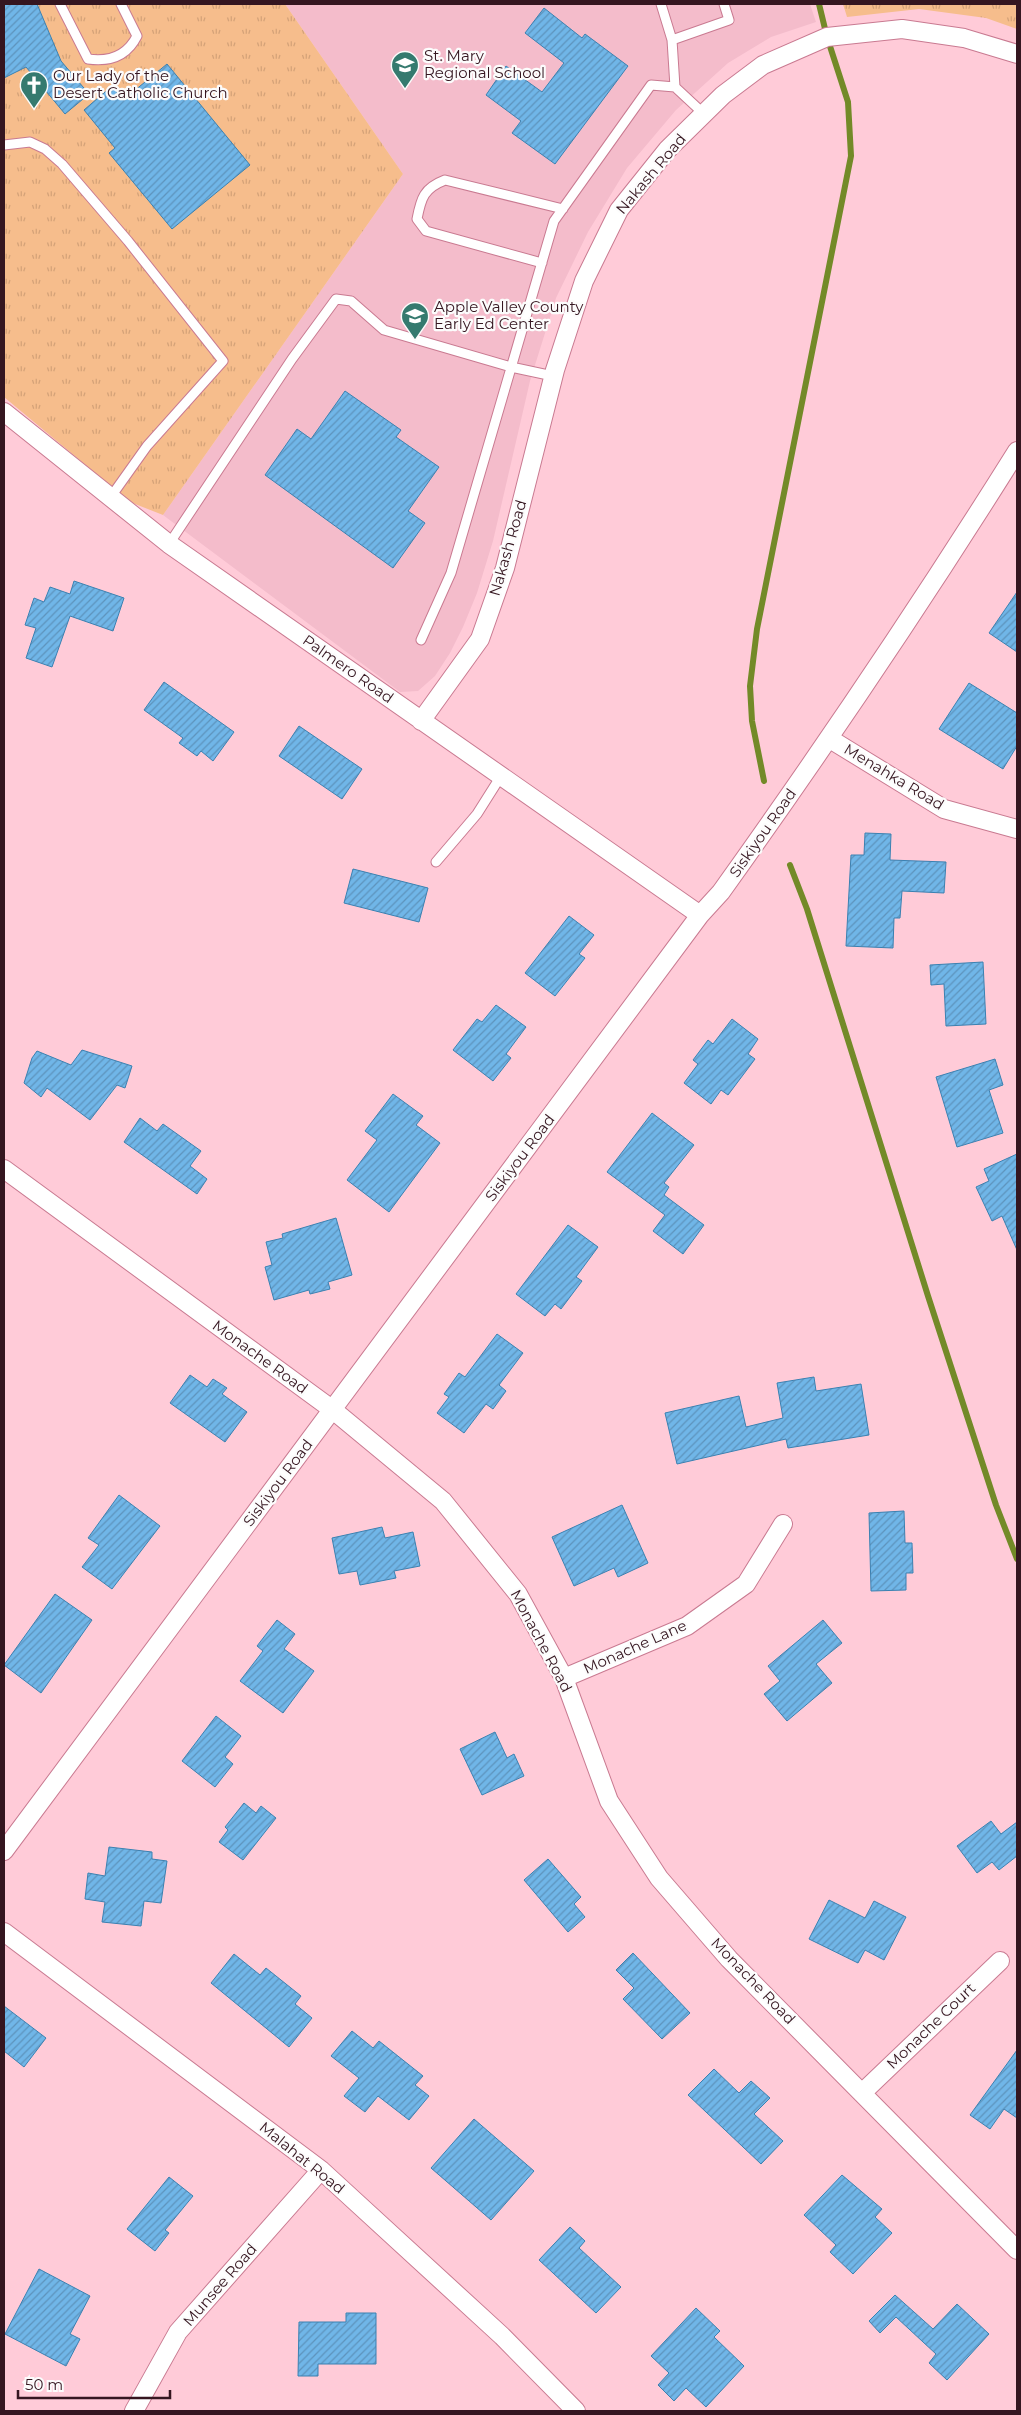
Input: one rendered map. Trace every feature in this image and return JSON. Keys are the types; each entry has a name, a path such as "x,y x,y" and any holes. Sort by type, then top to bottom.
{"street":[{"name":"Nakash Road","path":"421,721 480,639 505,568 553,376 584,281 619,210 667,150 723,95 763,65 827,37 902,29 964,38 1017,54"},
{"name":"Palmero Road","path":"4,412 169,544 700,915"},
{"name":"Siskiyou Road","path":"4,1851 700,915 721,892 830,738 942,571 1017,451"},
{"name":"Menahka Road","path":"830,738 944,809 1017,829"},
{"name":"Monache Road","path":"4,1169 333,1410 443,1501 518,1594 564,1678 609,1801 658,1878 729,1959 863,2092 1017,2250"},
{"name":"Monache Lane","path":"564,1678 687,1626 746,1584 783,1524"},
{"name":"Malahat Road","path":"4,1932 321,2170 502,2336 576,2411"},
{"name":"Monache Court","path":"863,2092 1000,1961"},
{"name":"Munsee Road","path":"134,2411 178,2332 321,2170"}],"lane":[{"path":"60,4 81,49 88,59 98,60 112,59 124,53 132,46 136,36 121,4"},
{"path":"661,4 672,40 675,87"},
{"path":"672,40 729,20 724,4"},
{"path":"421,640 451,573 554,221 651,85 675,87 704,114"},
{"path":"4,145 30,142 45,149 62,164 128,241 223,362 147,446 110,498"},
{"path":"542,264 426,231 417,219 421,199 433,185 445,180 563,209"},
{"path":"169,544 292,360 336,299 351,302 384,330 511,367 553,376"},
{"path":"436,862 477,814 501,776"}],"shaded area":[{"name":"Apple Valley County Early Ed Center","path":"285,4 810,4 816,22 771,37 728,63 676,110 627,168 588,232 556,298 530,381 493,541 477,593 450,653 435,676 418,691 400,692 163,515 403,174"}],"green space":[{"path":"4,4 285,4 403,174 163,515 130,502 4,397"},
{"path":"843,4 1017,4 1017,29 986,18 919,9 847,17"}],"building":[{"path":"4,4 37,4 61,61 89,94 65,114 26,67 4,78"},
{"path":"544,8 582,38 585,34 628,66 555,164 512,133 521,121 486,95 506,66 542,92 564,63 525,33"},
{"path":"167,64 250,165 172,229 109,153 115,148 84,110 112,86 123,100"},
{"path":"345,391 401,430 396,437 439,467 408,511 425,523 393,568 265,475 297,429 311,439"},
{"path":"74,581 124,598 113,631 70,616 52,667 26,658 36,628 25,625 34,598 44,602 50,587 70,594"},
{"path":"1017,592 1017,652 989,633"},
{"path":"164,682 234,732 213,761 201,751 197,756 179,743 183,738 144,710"},
{"path":"969,683 1017,713 1017,746 1003,769 939,729"},
{"path":"299,726 362,769 342,799 279,756"},
{"path":"865,833 891,834 890,860 946,862 944,893 902,891 900,918 894,918 893,948 846,946 851,855 864,855"},
{"path":"353,869 428,888 419,922 344,903"},
{"path":"569,916 594,935 579,954 585,958 555,996 525,973"},
{"path":"983,962 986,1024 946,1026 944,984 931,985 930,965"},
{"path":"496,1005 526,1027 506,1054 511,1058 493,1081 453,1050 477,1019 482,1022"},
{"path":"732,1019 758,1039 748,1054 755,1059 728,1095 721,1090 711,1104 684,1083 698,1064 693,1060 708,1040 713,1044"},
{"path":"82,1050 132,1066 125,1088 117,1085 90,1120 47,1088 41,1097 24,1083 32,1058 37,1051 71,1065"},
{"path":"995,1059 1003,1085 989,1090 1003,1133 957,1147 936,1077"},
{"path":"393,1094 423,1116 416,1125 440,1143 389,1212 347,1180 377,1140 365,1131"},
{"path":"652,1113 694,1145 664,1183 669,1187 664,1195 704,1225 683,1254 653,1231 665,1215 607,1172"},
{"path":"140,1118 157,1131 163,1124 201,1151 190,1166 207,1179 197,1194 124,1142"},
{"path":"1017,1154 1017,1250 1002,1216 992,1221 976,1187 989,1181 984,1169"},
{"path":"336,1218 352,1275 328,1282 330,1289 310,1294 309,1290 274,1300 265,1267 272,1265 266,1242 283,1238 282,1234"},
{"path":"568,1225 598,1247 576,1277 582,1281 561,1309 555,1304 545,1316 516,1294"},
{"path":"497,1334 523,1353 499,1385 506,1391 493,1409 486,1404 464,1433 437,1413 449,1397 444,1394 459,1373 465,1377"},
{"path":"190,1375 207,1387 213,1379 227,1388 222,1394 247,1412 225,1442 170,1403"},
{"path":"814,1377 816,1391 861,1384 869,1435 788,1448 786,1439 677,1464 665,1413 739,1396 746,1427 783,1418 777,1383"},
{"path":"119,1495 160,1526 112,1589 82,1567 99,1545 88,1538"},
{"path":"622,1505 648,1563 618,1577 614,1568 574,1586 552,1537"},
{"path":"904,1511 905,1543 912,1543 913,1573 906,1573 906,1590 871,1591 869,1513"},
{"path":"382,1527 385,1538 413,1532 420,1566 394,1571 396,1578 360,1585 357,1571 339,1574 332,1538"},
{"path":"55,1594 92,1620 41,1693 4,1665"},
{"path":"277,1620 295,1634 284,1649 314,1671 283,1713 240,1681 263,1651 257,1646"},
{"path":"823,1620 842,1643 816,1664 832,1683 787,1721 764,1694 780,1681 768,1666"},
{"path":"216,1716 241,1736 225,1757 233,1764 215,1787 182,1761"},
{"path":"495,1732 507,1758 514,1754 524,1776 482,1795 460,1749"},
{"path":"244,1803 256,1813 261,1806 276,1818 243,1860 219,1842 228,1830 225,1827"},
{"path":"991,1821 1001,1834 1017,1822 1017,1856 999,1870 992,1862 977,1873 957,1846"},
{"path":"109,1847 152,1852 152,1859 167,1861 161,1903 144,1901 141,1926 102,1922 105,1902 85,1899 88,1873 105,1876"},
{"path":"548,1859 581,1897 574,1904 585,1917 568,1932 524,1880"},
{"path":"829,1900 865,1918 874,1901 906,1917 884,1960 865,1950 858,1963 809,1939"},
{"path":"633,1953 690,2013 662,2039 623,1999 634,1988 616,1970"},
{"path":"234,1954 260,1975 266,1968 301,1996 295,2004 312,2018 289,2047 211,1983"},
{"path":"4,2006 46,2038 24,2067 4,2051"},
{"path":"352,2031 373,2048 379,2041 423,2076 415,2085 429,2096 409,2120 378,2096 365,2112 344,2096 359,2078 331,2056"},
{"path":"1017,2050 1017,2118 1004,2109 990,2129 970,2115"},
{"path":"714,2069 739,2093 751,2081 770,2098 754,2114 783,2141 761,2164 688,2095"},
{"path":"474,2119 534,2171 491,2220 431,2168"},
{"path":"842,2175 882,2209 875,2217 892,2233 853,2274 830,2252 836,2245 804,2215"},
{"path":"169,2177 193,2196 165,2230 169,2233 155,2251 127,2229"},
{"path":"570,2227 585,2241 579,2248 621,2287 596,2313 539,2260"},
{"path":"39,2269 90,2296 70,2334 80,2339 66,2366 5,2334"},
{"path":"895,2295 933,2329 957,2304 989,2334 947,2380 929,2363 936,2354 896,2317 880,2333 869,2321"},
{"path":"696,2308 720,2331 714,2337 744,2366 706,2407 686,2388 674,2401 658,2385 669,2373 651,2356"},
{"path":"346,2313 376,2313 376,2364 318,2364 318,2376 298,2376 299,2322 346,2322"}],"waterway":[{"path":"764,781 752,721 750,686 757,629 851,156 848,102 827,37 819,4"},
{"path":"790,865 807,909 928,1296 996,1505 1017,1559"}],"place":[{"name":"St. Mary Regional School","path":"405,89"},
{"name":"Our Lady of the Desert Catholic Church","path":"34,109"},
{"name":"Apple Valley County Early Ed Center","path":"415,340"}]}
